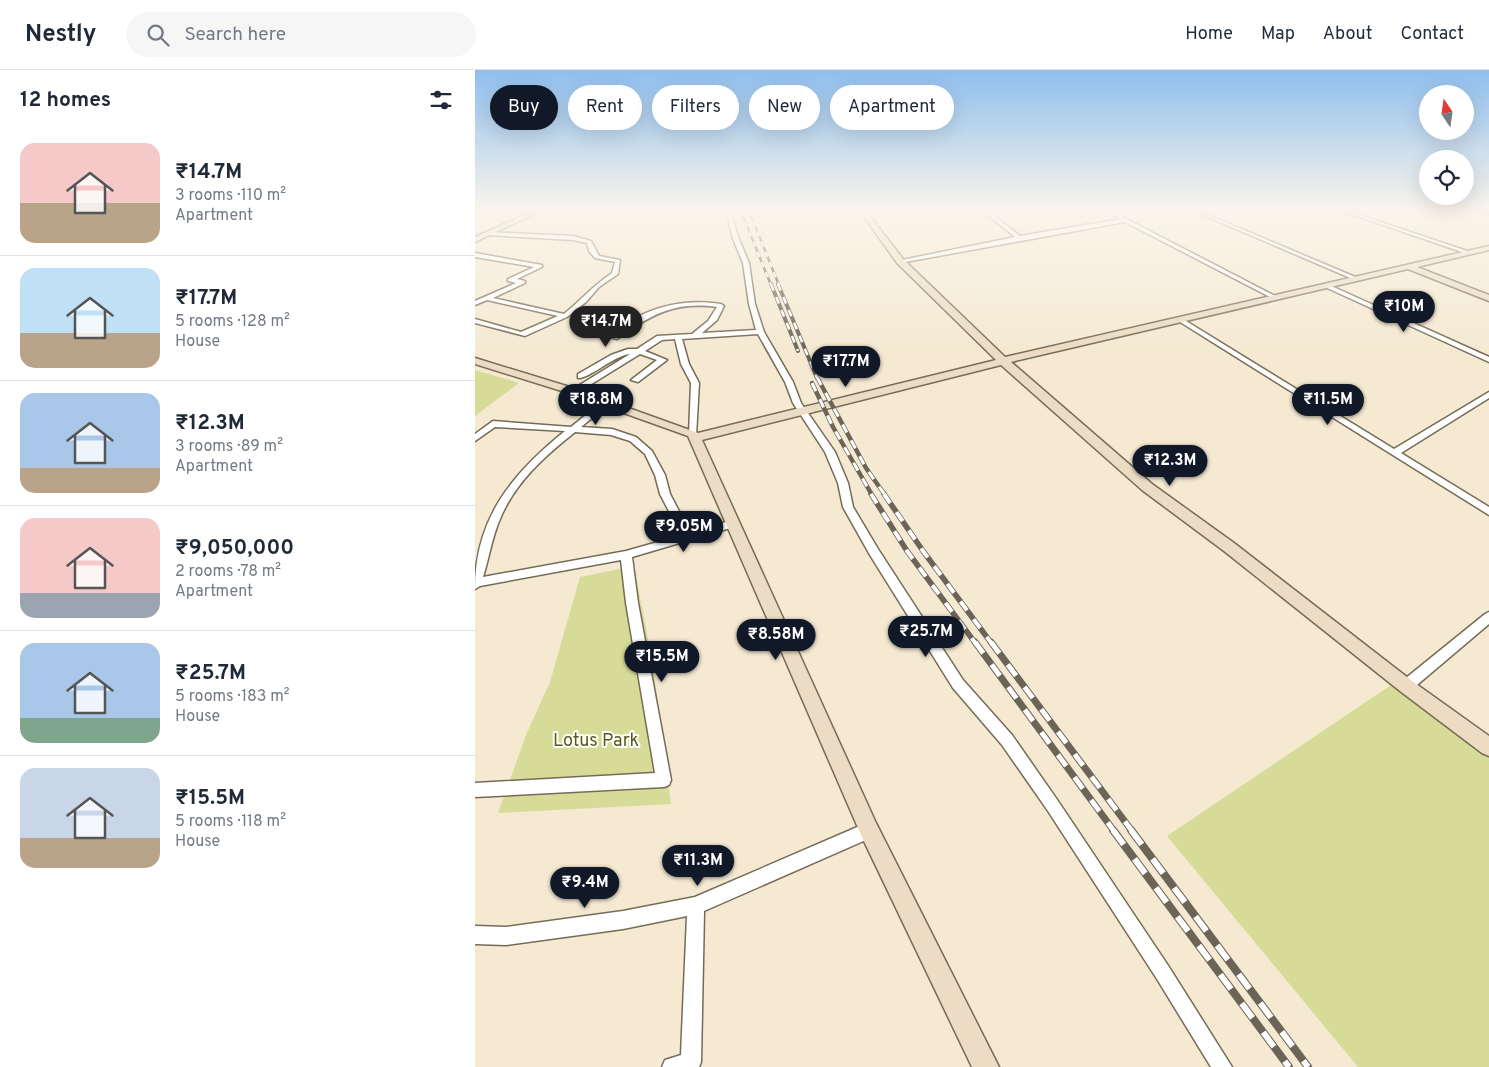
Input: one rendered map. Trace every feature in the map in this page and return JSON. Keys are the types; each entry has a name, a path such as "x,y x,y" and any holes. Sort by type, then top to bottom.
{"street":[{"path":"475,303 523,282 510,280 540,266 490,258"},
{"path":"475,321 522,334 565,316 584,301 597,286 615,274 618,261 600,258"},
{"path":"744,258 750,283 752,304 760,332 789,382 803,412 830,452 843,483 848,507 873,552 959,684 1007,740 1053,806 1222,1067"},
{"path":"897,258 1003,361 1147,487 1229,548 1406,686 1489,747"},
{"path":"900,261 918,258"},
{"path":"1198,258 1276,298"},
{"path":"1306,258 1357,279"},
{"path":"475,362 577,384 606,403 694,436 803,412 1003,361 1446,258"},
{"path":"1409,267 1489,298"},
{"path":"1327,286 1489,360"},
{"path":"486,298 565,316"},
{"path":"614,336 640,318 674,305 700,302 721,306 719,312 703,330 695,335"},
{"path":"1179,319 1489,512"},
{"path":"577,384 660,338 760,332"},
{"path":"635,380 673,358 678,337"},
{"path":"577,384 617,354 629,350 673,358 695,383 694,436 869,830 986,1067"},
{"path":"1394,453 1489,394"},
{"path":"606,403 529,468 512,488 480,547 475,584 626,555 733,524"},
{"path":"475,438 493,424 612,432 633,439 649,453 676,515 677,541"},
{"path":"475,790 664,780 632,603 626,555"},
{"path":"1406,686 1489,617"},
{"path":"475,935 506,936 623,920 696,906 869,830"},
{"path":"672,1067 691,1062 696,906"}],"green space":[{"path":"475,370 519,383 475,416"},
{"name":"Lotus Park","path":"634,566 653,664 671,804 498,813 526,735 550,682 580,577"},
{"path":"1391,685 1489,757 1489,1067 1358,1067 1167,836"}],"railway":[{"path":"760,258 771,285"},
{"path":"768,258 779,285"},
{"path":"771,284 798,351"},
{"path":"778,284 817,378"},
{"path":"817,377 866,468 885,495"},
{"path":"812,383 833,427 872,495"},
{"path":"871,494 907,551 976,644"},
{"path":"884,494 923,551 992,644"},
{"path":"975,642 1114,831"},
{"path":"991,642 1132,831"},
{"path":"1113,830 1289,1067"},
{"path":"1131,830 1308,1067"}]}
